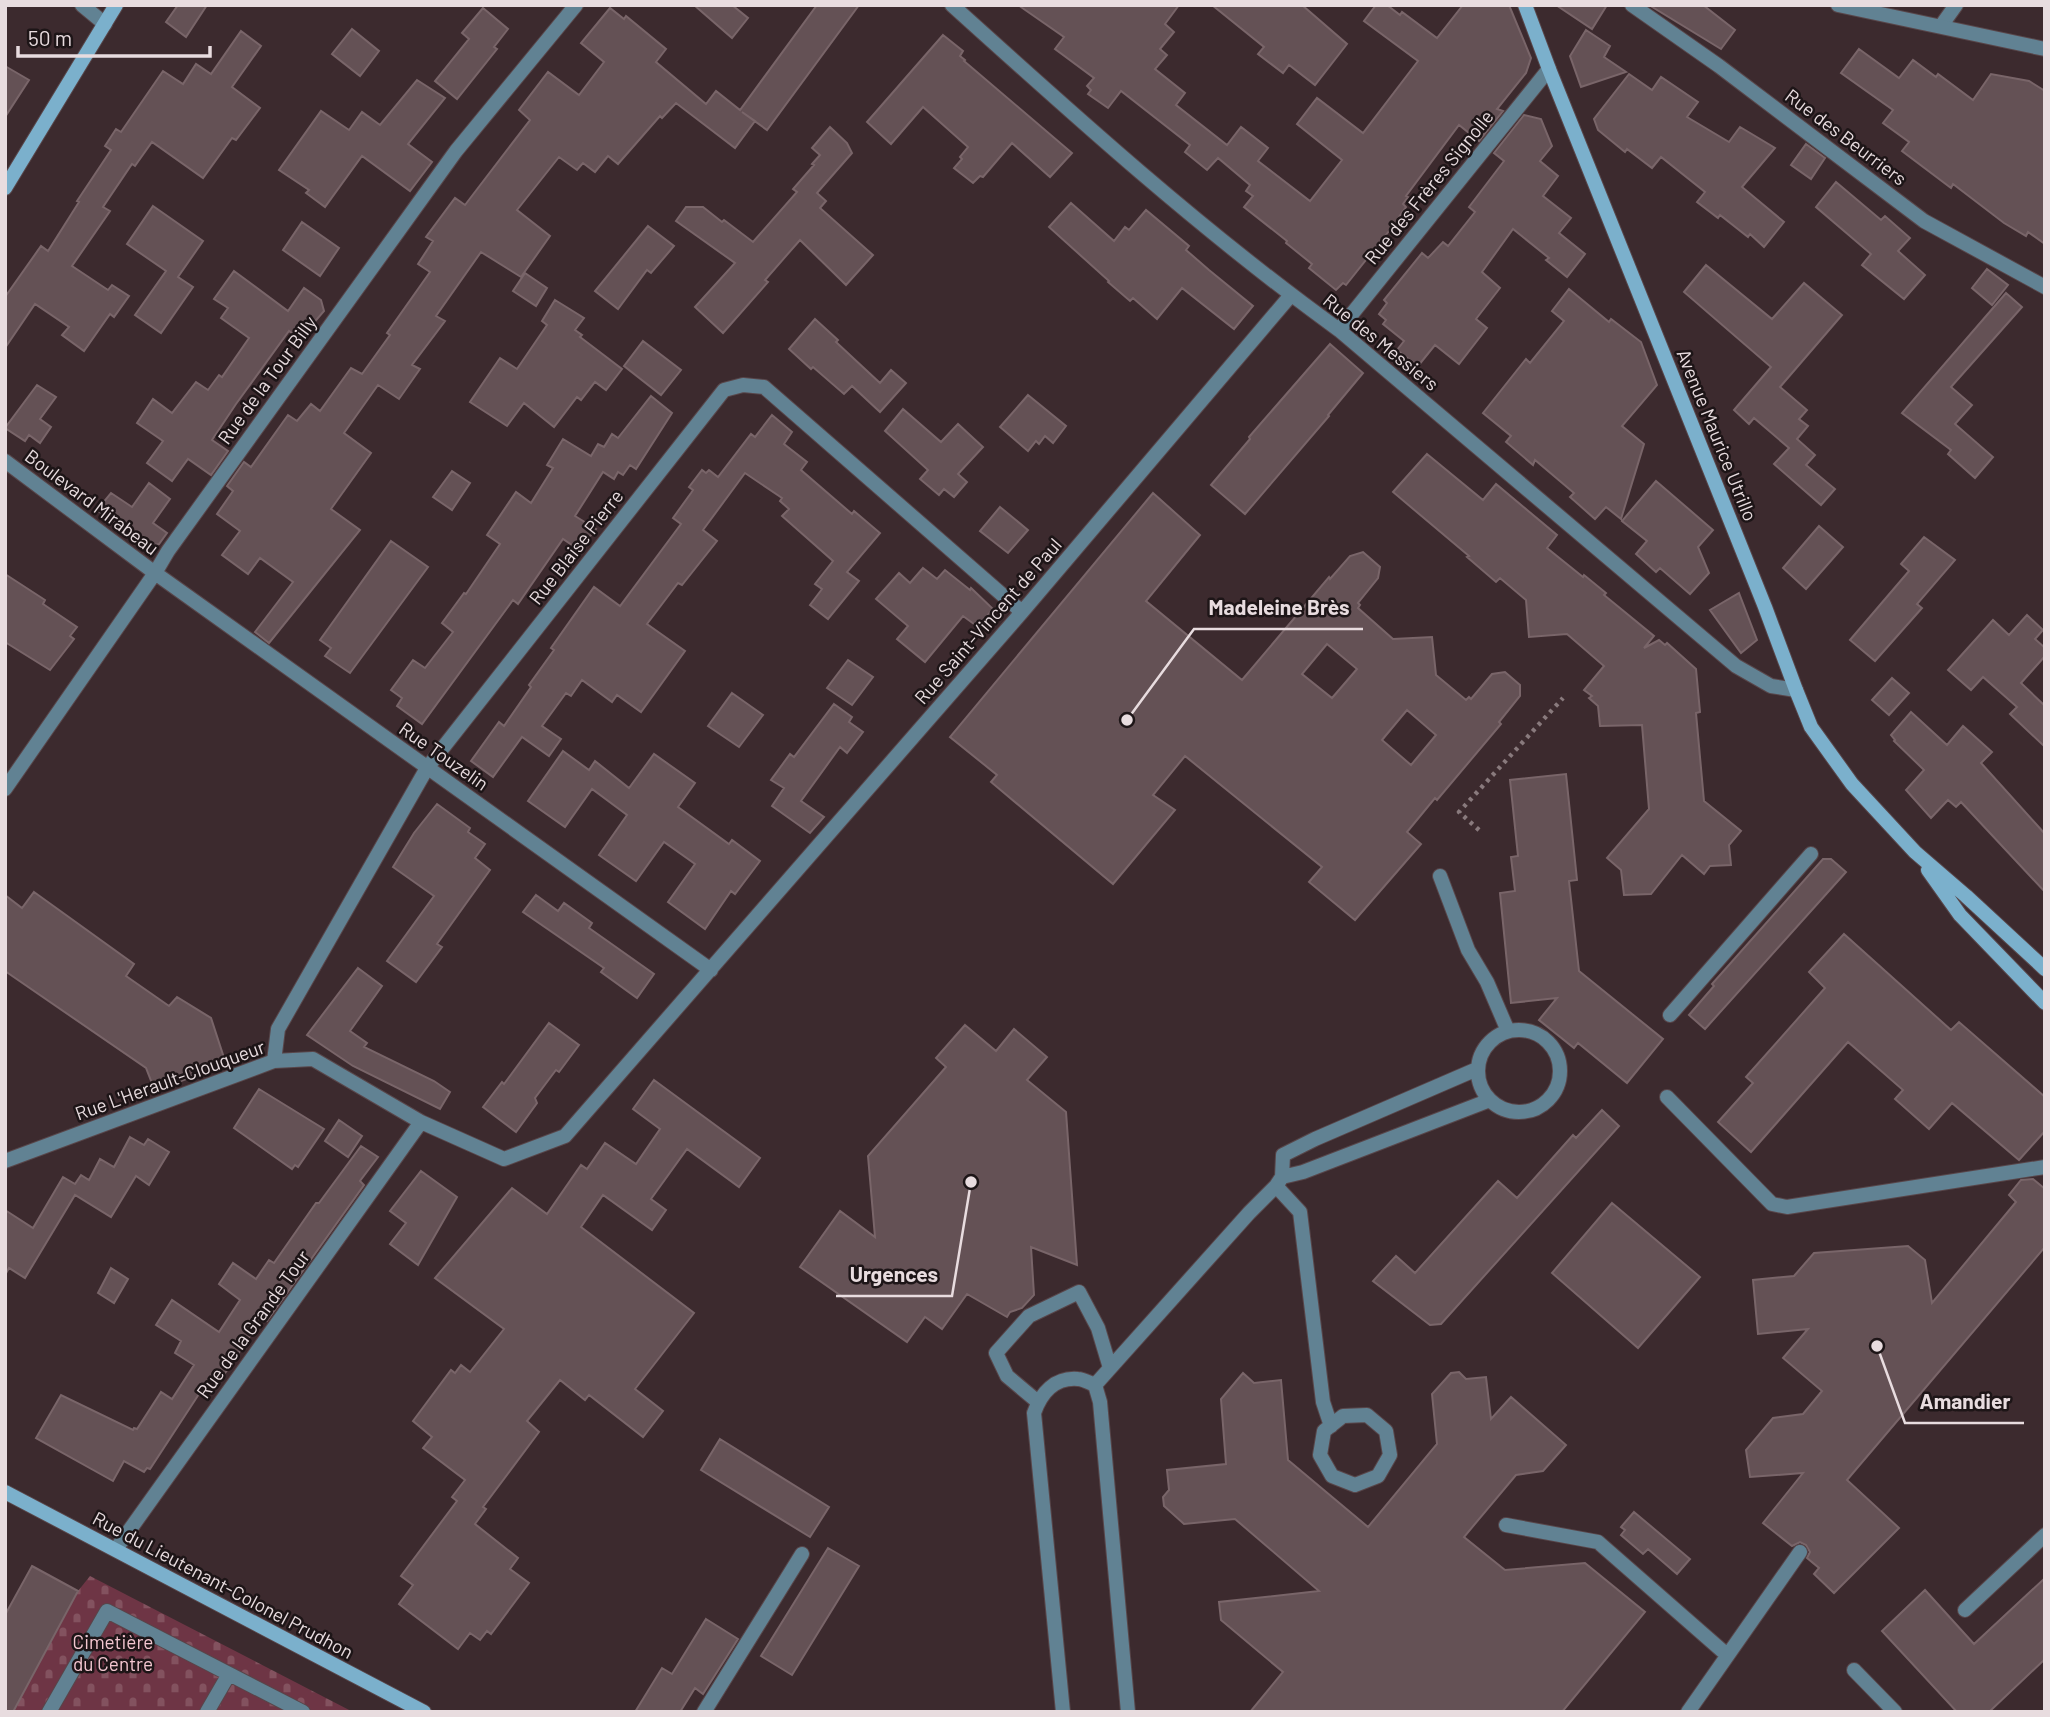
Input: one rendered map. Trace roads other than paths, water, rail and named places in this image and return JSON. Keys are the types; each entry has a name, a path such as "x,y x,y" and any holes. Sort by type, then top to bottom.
{"street":[{"path":"82,5 105,24"},
{"path":"5,188 116,5"},
{"name":"Rue de la Tour Billy","path":"5,789 168,551 456,151 576,5"},
{"name":"Rue des Messiers","path":"952,5 1111,148 1291,295 1339,330 1736,666 1771,686 1796,690"},
{"name":"Avenue Maurice Utrillo","path":"1525,5 1811,727 1852,783 1915,852 2045,969"},
{"name":"Rue des Beurriers","path":"1632,5 1719,66 1924,221 2045,287"},
{"path":"1838,5 2045,49"},
{"path":"1941,26 1956,5"},
{"name":"Rue des Frères Signolle","path":"1339,330 1549,69"},
{"name":"Rue Saint-Vincent de Paul","path":"711,970 1022,612 1291,295"},
{"name":"Rue Blaise Pierre","path":"274,1061 278,1029 427,768 724,390 743,385 764,387 1022,612"},
{"name":"Boulevard Mirabeau","path":"5,461 155,573"},
{"name":"Rue Touzelin","path":"155,573 711,970"},
{"name":"Avenue Maurice Utrillo","path":"1915,852 1960,915 2045,1003"},
{"path":"1671,1015 1811,854"},
{"path":"1440,876 1468,950 1487,982 1508,1031"},
{"name":"Rue L'Herault-Clouqueur","path":"5,1161 274,1061 313,1059 421,1122 504,1158 565,1136 711,970"},
{"path":"1525,1030 1541,1036 1553,1048 1560,1065 1559,1081 1551,1097 1538,1108 1521,1112 1504,1110 1490,1100 1480,1086 1478,1069 1482,1053 1492,1039 1508,1031 1525,1030"},
{"path":"1331,1426 1323,1402 1300,1212 1279,1181 1283,1155 1478,1069"},
{"path":"1667,1097 1772,1204 1787,1207 2045,1167"},
{"path":"1095,1385 1279,1181 1490,1100"},
{"name":"Rue de la Grande Tour","path":"116,1549 421,1122"},
{"path":"1038,1402 1007,1376 996,1353 1029,1316 1079,1292 1098,1328 1110,1368"},
{"path":"1063,1712 1034,1413 1040,1397 1056,1382 1078,1379 1095,1385"},
{"path":"1095,1385 1100,1402 1128,1712"},
{"path":"1367,1415 1386,1431 1391,1455 1378,1476 1355,1485 1332,1476 1320,1455 1324,1431 1331,1426 1343,1416 1367,1415"},
{"name":"Rue du Lieutenant-Colonel Prudhon","path":"5,1492 424,1712"},
{"path":"1506,1525 1598,1542 1727,1655"},
{"path":"1965,1611 2045,1535"},
{"path":"1688,1712 1800,1552"},
{"path":"704,1712 802,1554"},
{"path":"49,1712 107,1611 303,1712"},
{"path":"1854,1670 1895,1712"},
{"path":"207,1712 229,1674"}],"place":[{"name":"Madeleine Brès","path":"1127,720"},
{"name":"Urgences","path":"971,1182"},
{"name":"Amandier","path":"1877,1346"}],"park label":[{"name":"Cimetière du Centre","path":"113,1653"}]}
